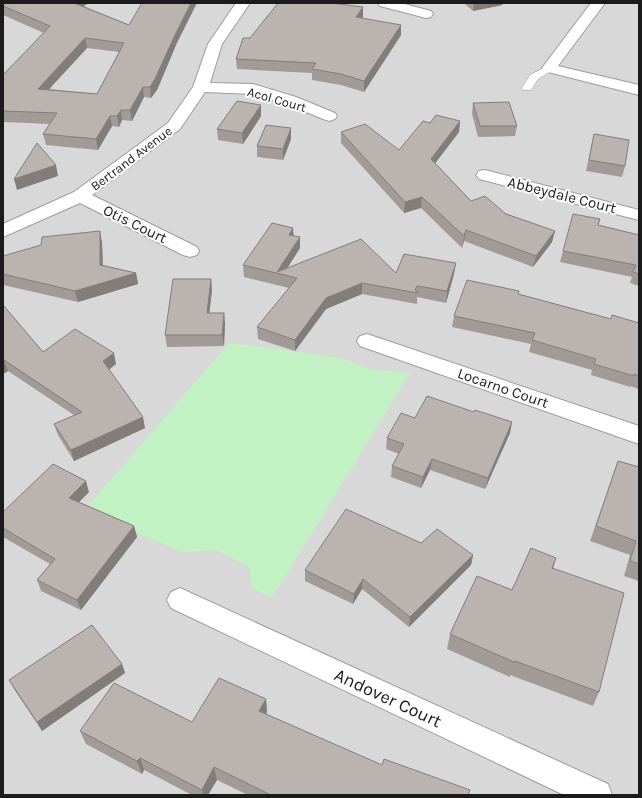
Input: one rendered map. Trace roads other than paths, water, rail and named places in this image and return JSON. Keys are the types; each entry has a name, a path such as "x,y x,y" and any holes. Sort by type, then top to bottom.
{"street":[{"name":"Bertrand Avenue","path":"3,231 80,196 174,126 201,86 215,44 242,3"},
{"path":"385,3 426,14"},
{"path":"598,3 549,68 635,89 639,74"},
{"name":"Acol Court","path":"201,86 253,89 290,100 329,116"},
{"name":"Abbeydale Court","path":"485,175 639,215"},
{"name":"Otis Court","path":"80,196 190,251"},
{"name":"Locarno Court","path":"367,341 639,434"},
{"name":"Andover Court","path":"180,600 597,795"}],"lane":[{"path":"527,88 534,77 549,68"}]}
